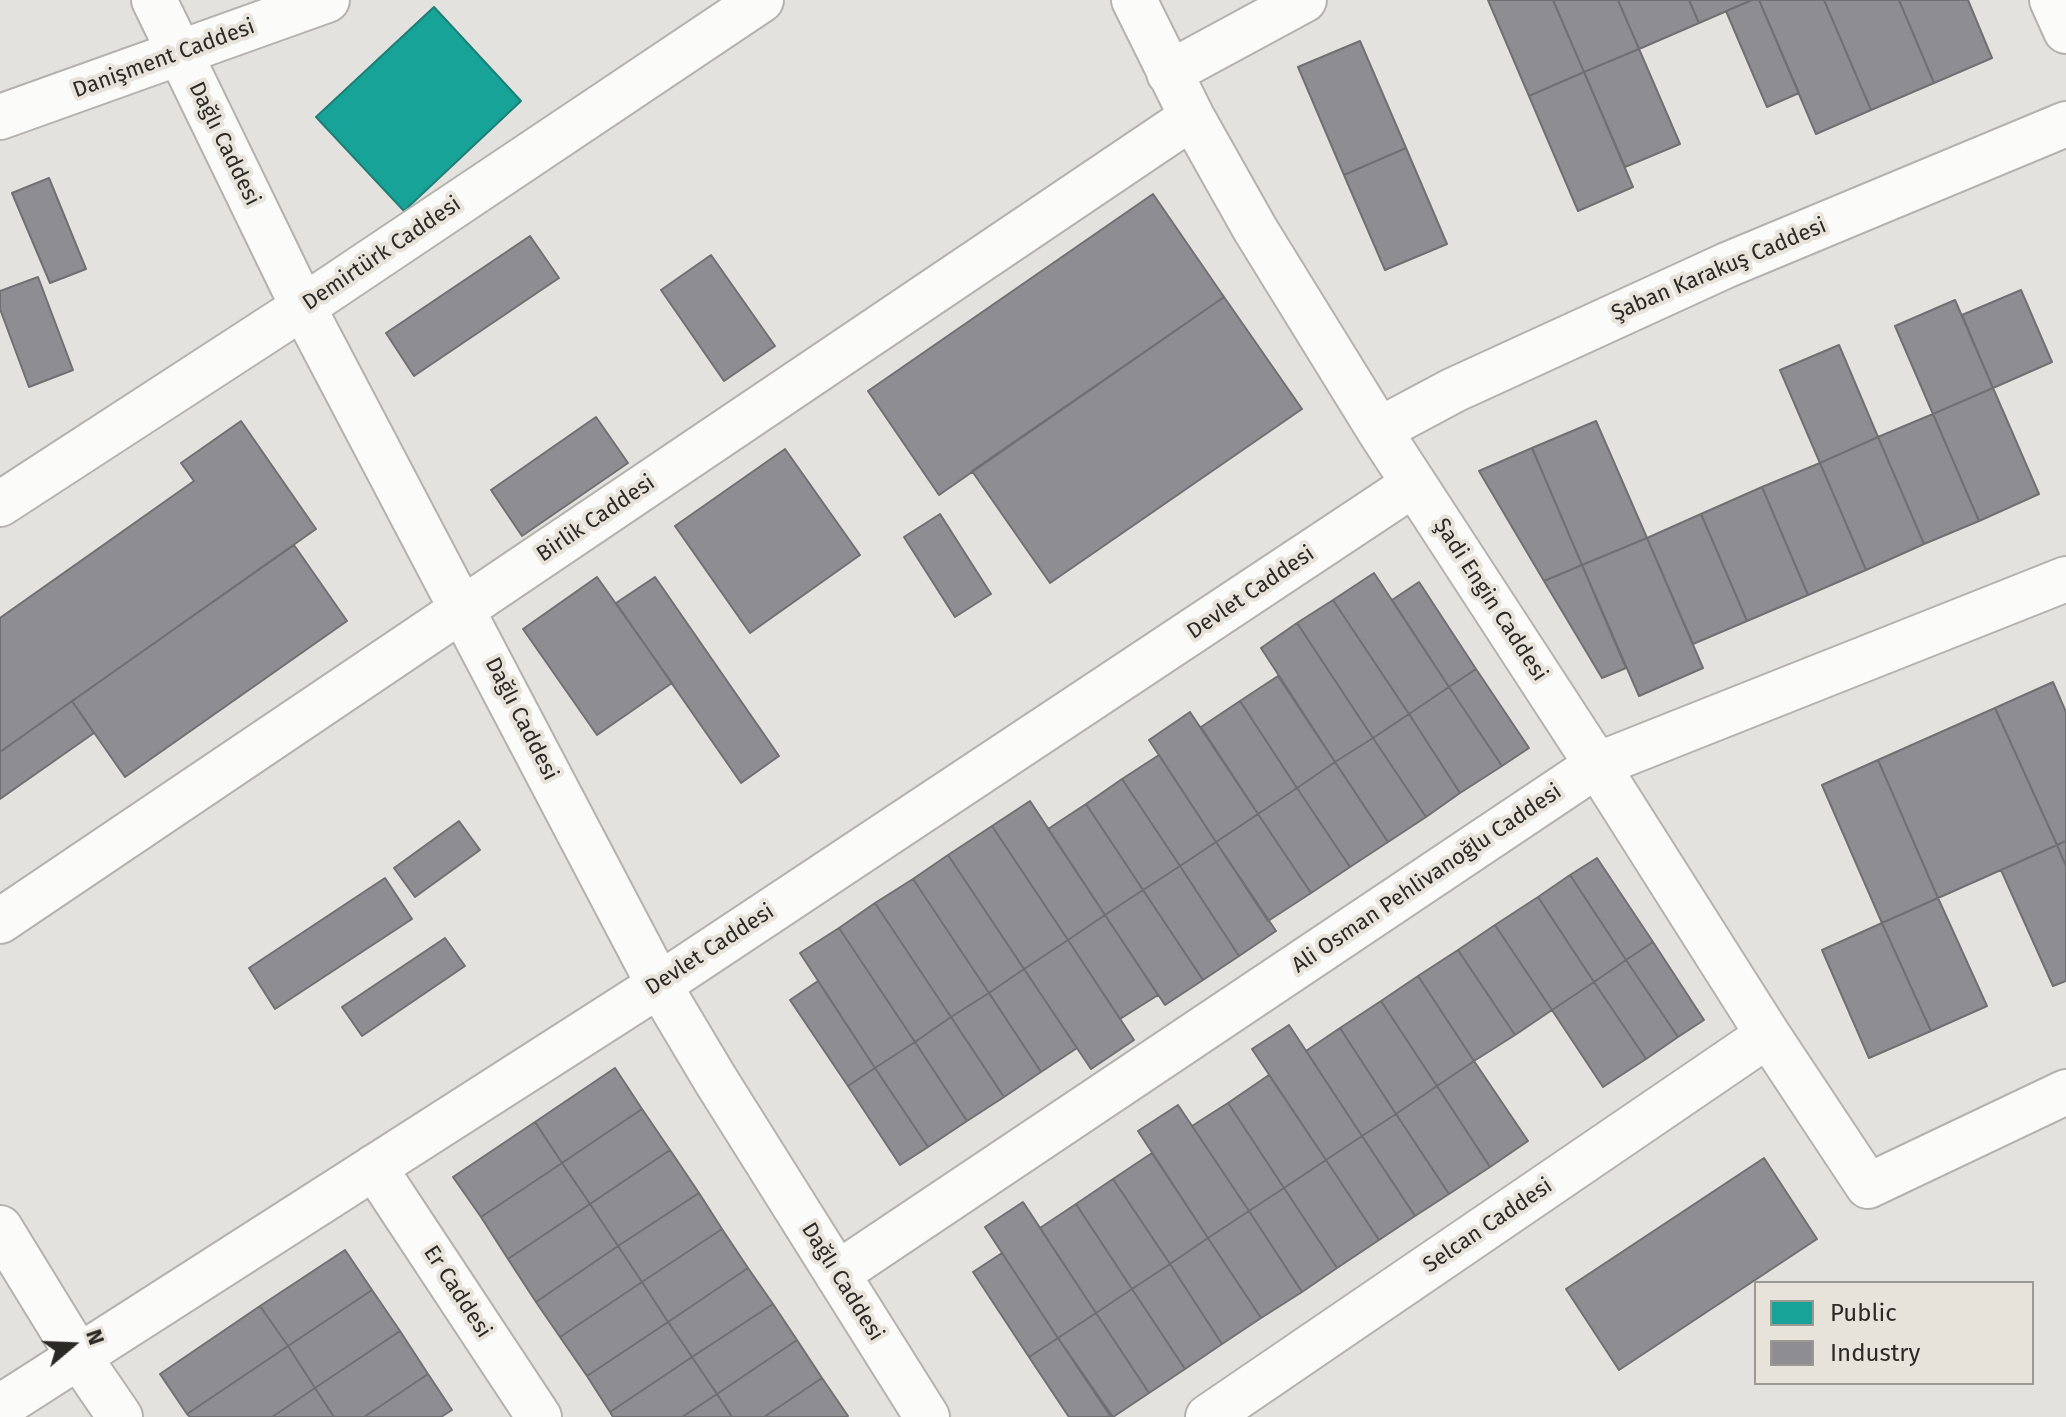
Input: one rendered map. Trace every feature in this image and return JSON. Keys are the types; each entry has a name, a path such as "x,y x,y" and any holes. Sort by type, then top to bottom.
{"street":[{"name":"Dağlı Caddesi","path":"154,0 303,307 659,985 927,1417"},
{"name":"Danişment Caddesi","path":"0,117 327,0"},
{"name":"Demirtürk Caddesi","path":"0,504 303,307 761,0"},
{"name":"Şadi Engin Caddesi","path":"1134,0 1192,117 1255,229 1379,430 1868,1186 2066,1092"},
{"path":"1169,73 1304,0"},
{"path":"2052,0 2066,31"},
{"name":"Birlik Caddesi","path":"0,921 1192,117"},
{"name":"Şaban Karakuş Caddesi","path":"1379,430 1454,390 1727,265 2066,124"},
{"name":"Devlet Caddesi","path":"0,1407 659,985 1414,484"},
{"name":"Ali Osman Pehlivanoğlu Caddesi","path":"837,1274 1597,765 2066,579"},
{"name":"Selcan Caddesi","path":"1208,1417 1768,1035"},
{"name":"Er Caddesi","path":"374,1167 539,1417"},
{"path":"0,1228 79,1357 120,1417"}],"building: Public":[{"path":"434,7 521,101 404,211 316,117"}],"building: Industry":[{"path":"1488,0 1553,0 1584,72 1529,96"},
{"path":"1553,0 1618,0 1639,49 1584,72"},
{"path":"1618,0 1689,0 1699,23 1639,49"},
{"path":"1689,0 1752,0 1699,23"},
{"path":"1759,0 1799,93 1767,107 1726,11"},
{"path":"1759,0 1824,0 1871,110 1816,134"},
{"path":"1824,0 1899,0 1934,83 1871,110"},
{"path":"1899,0 1968,0 1992,58 1934,83"},
{"path":"1360,41 1406,148 1344,175 1298,67"},
{"path":"1639,49 1680,144 1625,167 1584,72"},
{"path":"1584,72 1633,187 1578,211 1529,96"},
{"path":"1406,148 1447,244 1385,270 1344,175"},
{"path":"49,178 86,269 50,283 12,193"},
{"path":"1153,194 1224,297 939,495 868,391"},
{"path":"530,236 559,278 414,376 386,333"},
{"path":"711,255 775,346 724,381 661,290"},
{"path":"38,277 73,370 29,387 0,309 0,291"},
{"path":"2021,290 2052,362 1993,388 1962,315"},
{"path":"1224,297 1302,409 1050,583 972,471"},
{"path":"1955,300 1993,388 1933,414 1895,326"},
{"path":"1839,345 1878,437 1820,463 1780,370"},
{"path":"1993,388 2039,494 1979,521 1933,414"},
{"path":"1933,414 1979,521 1924,544 1878,437"},
{"path":"596,417 628,463 522,536 491,490"},
{"path":"241,421 316,529 0,752 0,618 194,481 181,463"},
{"path":"1596,421 1647,538 1582,565 1532,448"},
{"path":"1878,437 1924,544 1866,570 1820,463"},
{"path":"1532,448 1582,565 1544,581 1479,471"},
{"path":"785,449 860,555 750,633 675,526"},
{"path":"1820,463 1866,570 1808,595 1762,487"},
{"path":"1762,487 1808,595 1747,621 1701,514"},
{"path":"940,514 991,594 955,617 904,537"},
{"path":"1701,514 1747,621 1693,644 1647,538"},
{"path":"1647,538 1703,668 1639,696 1582,565"},
{"path":"294,545 347,621 125,777 72,701"},
{"path":"1582,565 1626,668 1602,678 1544,581"},
{"path":"1374,573 1449,687 1409,714 1333,600"},
{"path":"597,577 672,683 597,735 523,629"},
{"path":"655,577 779,756 741,783 616,603"},
{"path":"1419,582 1476,669 1449,687 1392,600"},
{"path":"1333,600 1409,714 1373,738 1297,623"},
{"path":"1297,623 1373,738 1335,762 1261,648"},
{"path":"1476,669 1529,748 1502,766 1449,687"},
{"path":"1278,676 1335,762 1297,788 1240,701"},
{"path":"2053,682 2066,712 2066,841 2057,845 1995,708"},
{"path":"1449,687 1502,766 1460,793 1409,714"},
{"path":"72,701 94,733 0,799 0,752"},
{"path":"1240,701 1297,788 1258,814 1201,727"},
{"path":"1995,708 2057,845 1938,898 1878,760"},
{"path":"1190,712 1258,814 1216,842 1149,740"},
{"path":"1409,714 1460,793 1426,817 1373,738"},
{"path":"1373,738 1426,817 1388,842 1335,762"},
{"path":"1159,755 1216,842 1180,866 1122,779"},
{"path":"1878,760 1938,898 1882,923 1822,785"},
{"path":"1335,762 1388,842 1350,867 1297,788"},
{"path":"1122,779 1180,866 1143,890 1086,804"},
{"path":"1297,788 1350,867 1311,893 1258,814"},
{"path":"1030,801 1105,915 1068,940 992,826"},
{"path":"1086,804 1143,890 1105,915 1048,829"},
{"path":"1258,814 1311,893 1268,921 1216,842"},
{"path":"459,821 480,850 415,897 394,868"},
{"path":"992,826 1068,940 1024,969 948,855"},
{"path":"2066,841 2066,866 2057,845"},
{"path":"1216,842 1276,931 1239,956 1180,866"},
{"path":"2057,845 2066,866 2066,981 2053,986 2001,870"},
{"path":"948,855 1024,969 989,993 913,879"},
{"path":"1597,858 1653,942 1626,960 1570,875"},
{"path":"1180,866 1239,956 1203,980 1143,890"},
{"path":"1570,875 1626,960 1594,982 1538,897"},
{"path":"385,878 412,919 275,1009 249,968"},
{"path":"913,879 989,993 951,1017 875,903"},
{"path":"1143,890 1203,980 1165,1005 1105,915"},
{"path":"1538,897 1594,982 1552,1010 1495,925"},
{"path":"1938,898 1987,1006 1931,1031 1882,923"},
{"path":"875,903 951,1017 915,1042 839,928"},
{"path":"1105,915 1158,995 1120,1019 1068,940"},
{"path":"1882,923 1931,1031 1869,1058 1822,950"},
{"path":"1495,925 1552,1010 1515,1035 1458,950"},
{"path":"839,928 915,1042 875,1068 800,953"},
{"path":"445,938 465,966 362,1036 342,1007"},
{"path":"1068,940 1134,1040 1091,1069 1024,969"},
{"path":"1653,942 1704,1020 1678,1037 1626,960"},
{"path":"1458,950 1515,1035 1474,1061 1418,976"},
{"path":"1626,960 1678,1037 1646,1059 1594,982"},
{"path":"1024,969 1077,1048 1041,1072 989,993"},
{"path":"1418,976 1474,1061 1437,1086 1381,1001"},
{"path":"818,981 875,1068 848,1086 790,1000"},
{"path":"1594,982 1646,1059 1603,1087 1552,1010"},
{"path":"989,993 1041,1072 1004,1097 951,1017"},
{"path":"1381,1001 1437,1086 1396,1114 1340,1028"},
{"path":"951,1017 1004,1097 967,1121 915,1042"},
{"path":"1289,1025 1362,1136 1326,1160 1252,1049"},
{"path":"1340,1028 1396,1114 1362,1136 1306,1051"},
{"path":"915,1042 967,1121 928,1147 875,1068"},
{"path":"1474,1061 1528,1141 1490,1167 1437,1086"},
{"path":"615,1068 642,1109 562,1163 535,1122"},
{"path":"875,1068 928,1147 900,1165 848,1086"},
{"path":"1269,1075 1326,1160 1284,1188 1228,1103"},
{"path":"1437,1086 1490,1167 1449,1194 1396,1114"},
{"path":"1228,1103 1284,1188 1249,1211 1192,1126"},
{"path":"1178,1105 1249,1211 1208,1238 1138,1131"},
{"path":"642,1109 670,1150 590,1204 562,1163"},
{"path":"1396,1114 1449,1194 1415,1216 1362,1136"},
{"path":"535,1122 562,1163 481,1217 453,1177"},
{"path":"1362,1136 1415,1216 1379,1240 1326,1160"},
{"path":"670,1150 699,1193 618,1246 590,1204"},
{"path":"1152,1153 1208,1238 1170,1264 1113,1179"},
{"path":"1764,1158 1817,1239 1619,1370 1566,1289"},
{"path":"1326,1160 1379,1240 1337,1268 1284,1188"},
{"path":"562,1163 590,1204 508,1259 481,1217"},
{"path":"1113,1179 1170,1264 1132,1289 1076,1204"},
{"path":"1284,1188 1337,1268 1302,1292 1249,1211"},
{"path":"699,1193 722,1229 642,1282 618,1246"},
{"path":"1023,1202 1096,1313 1058,1338 985,1227"},
{"path":"590,1204 618,1246 536,1302 508,1259"},
{"path":"1076,1204 1132,1289 1096,1313 1040,1228"},
{"path":"1249,1211 1302,1292 1261,1318 1208,1238"},
{"path":"722,1229 748,1268 668,1322 642,1282"},
{"path":"1208,1238 1261,1318 1222,1344 1170,1264"},
{"path":"618,1246 642,1282 560,1337 536,1302"},
{"path":"345,1250 372,1290 288,1346 260,1306"},
{"path":"1002,1253 1058,1338 1029,1357 973,1272"},
{"path":"1170,1264 1222,1344 1185,1369 1132,1289"},
{"path":"748,1268 773,1304 692,1357 668,1322"},
{"path":"642,1282 668,1322 587,1376 560,1337"},
{"path":"1132,1289 1185,1369 1149,1393 1096,1313"},
{"path":"372,1290 400,1331 315,1388 288,1346"},
{"path":"773,1304 797,1340 717,1394 692,1357"},
{"path":"260,1306 288,1346 187,1414 160,1374"},
{"path":"1096,1313 1149,1393 1113,1417 1058,1338"},
{"path":"668,1322 692,1357 610,1412 587,1376"},
{"path":"400,1331 428,1374 364,1417 334,1417 315,1388"},
{"path":"1058,1338 1111,1417 1069,1417 1029,1357"},
{"path":"797,1340 822,1378 764,1417 732,1417 717,1394"},
{"path":"288,1346 315,1388 272,1417 190,1417 187,1414"},
{"path":"692,1357 717,1394 682,1417 613,1417 610,1412"},
{"path":"428,1374 452,1410 441,1417 364,1417"},
{"path":"822,1378 848,1416 764,1417"},
{"path":"315,1388 334,1417 272,1417"},
{"path":"717,1394 732,1417 682,1417"}]}
